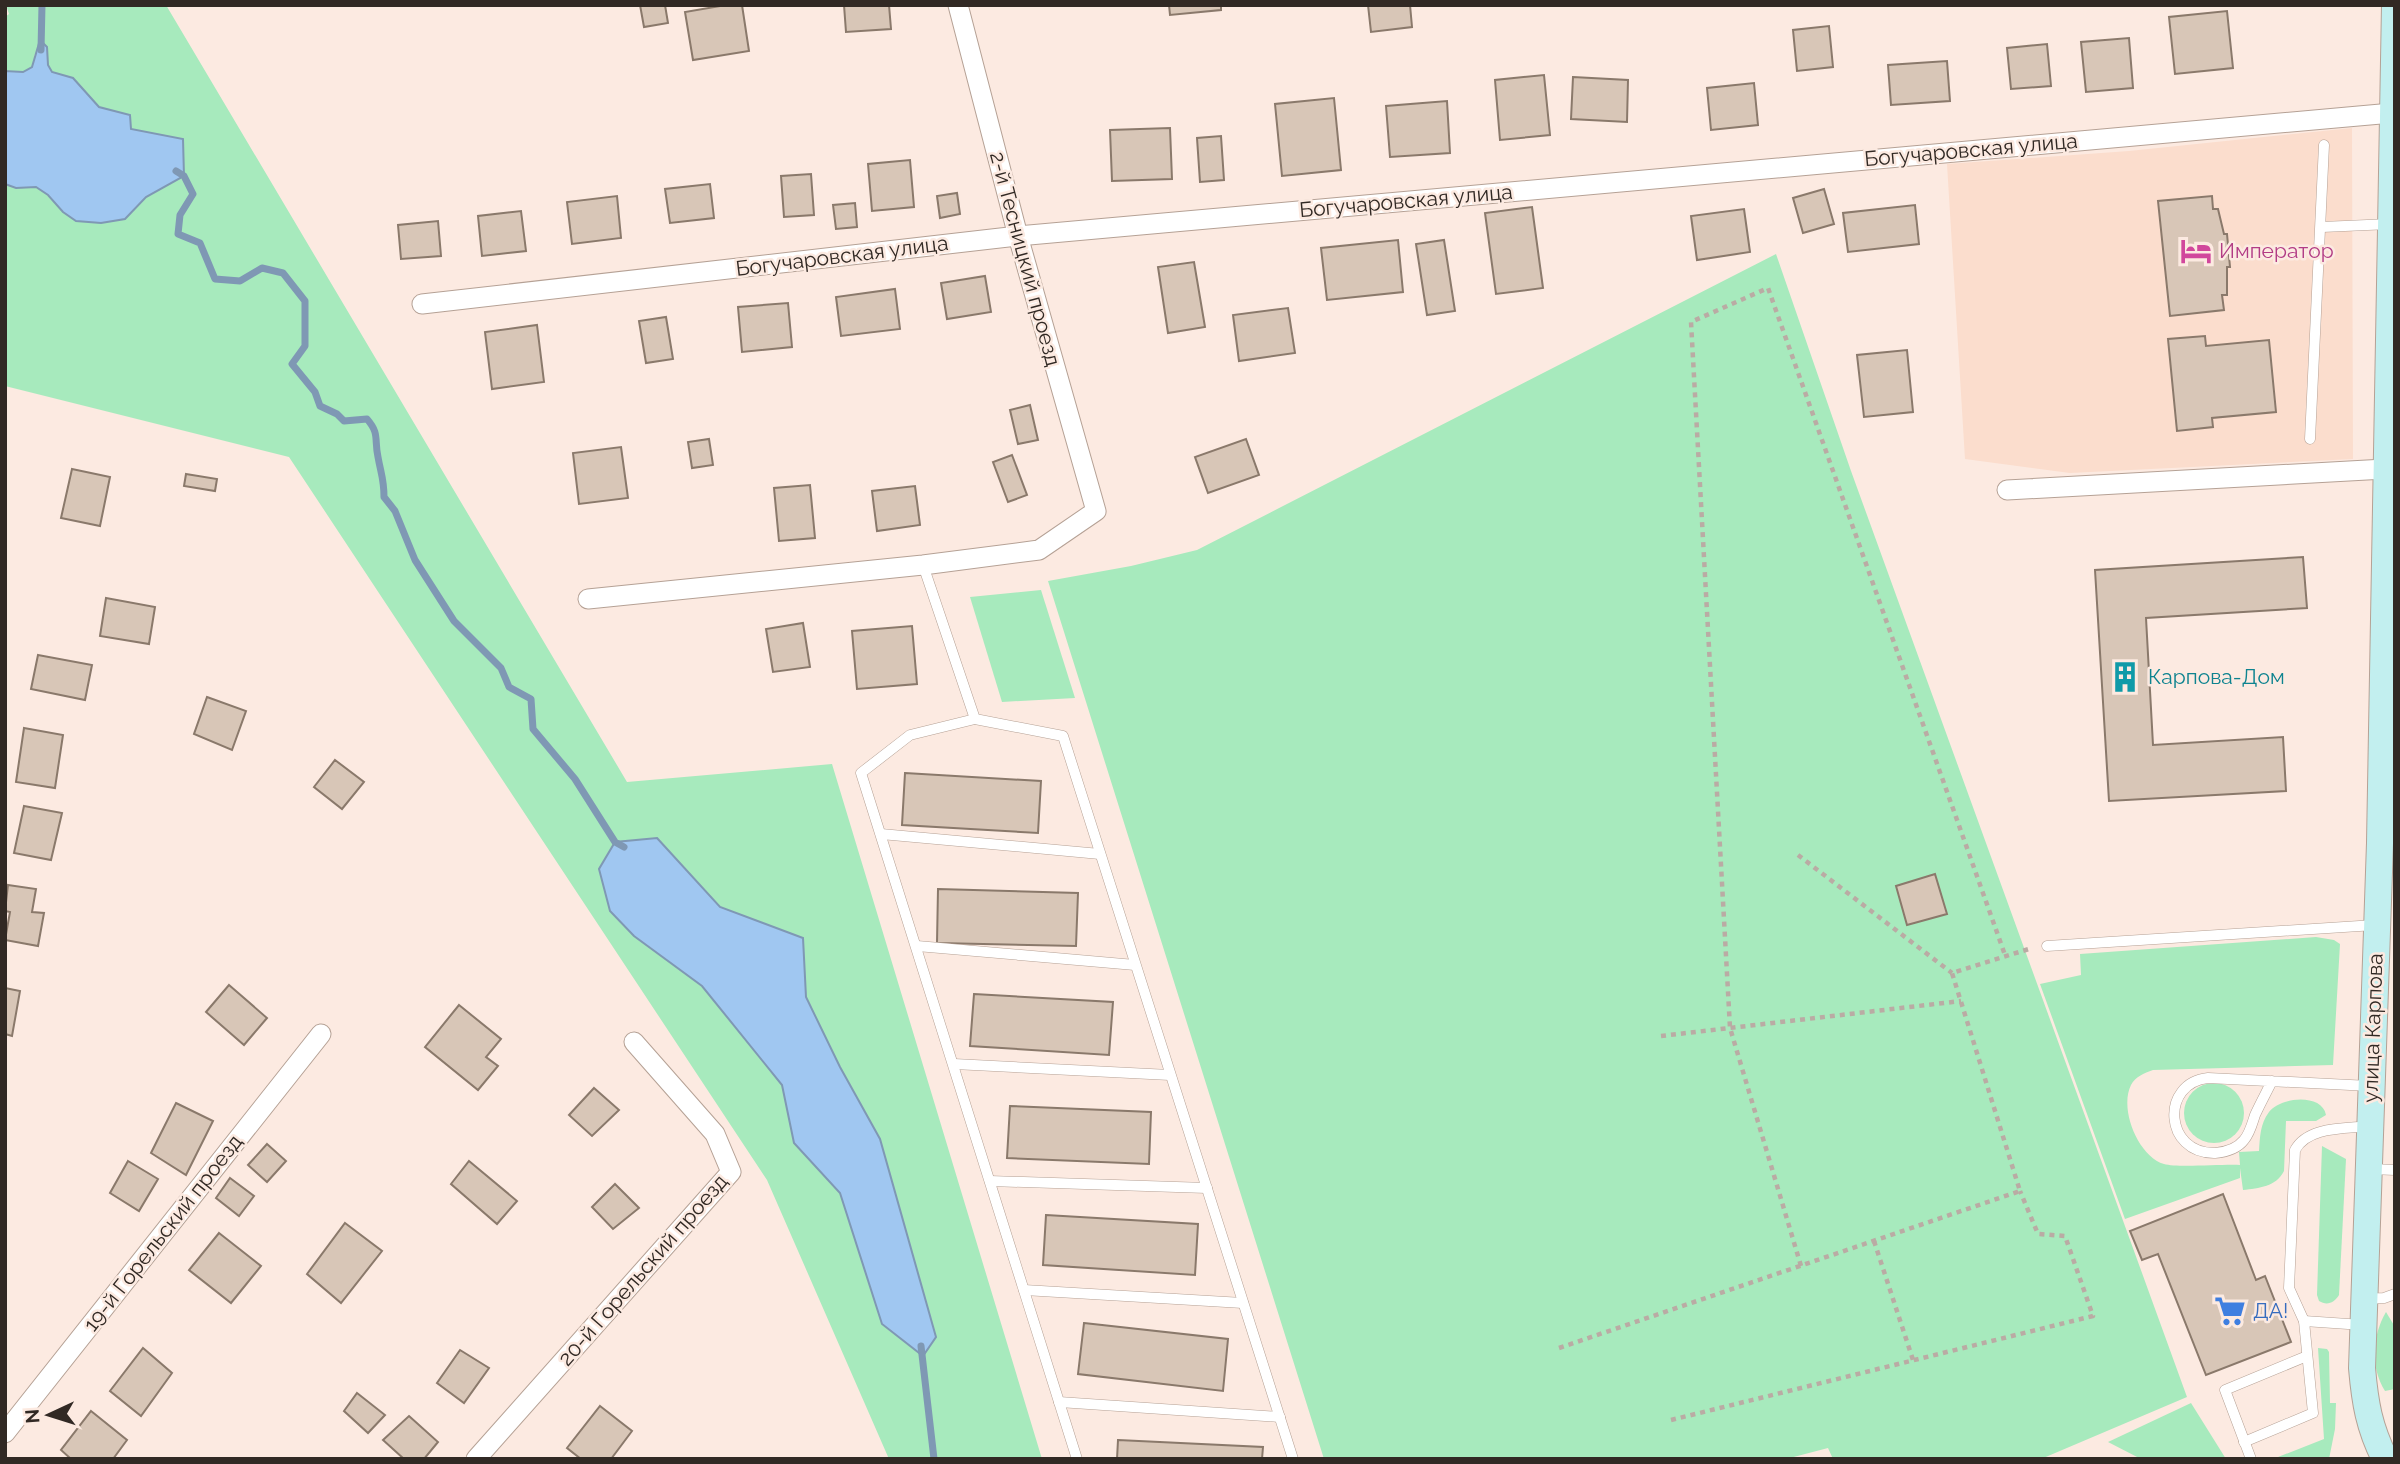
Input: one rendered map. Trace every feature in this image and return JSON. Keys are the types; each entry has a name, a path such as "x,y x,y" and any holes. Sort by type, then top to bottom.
{"main road":[{"name":"улица Карпова","path":"2385,1459 2372,1434 2365,1402 2362,1368 2364,1299 2382,1169 2370,1126 2370,1086 2377,925 2385,470 2392,266 2390,224 2395,5"}],"street":[{"name":"2-й Тесницкий проезд","path":"923,565 1039,550 1096,511 1018,236 958,5"},
{"name":"Богучаровская улица","path":"422,304 1018,236 2392,113"},
{"path":"2007,490 2385,470"},
{"path":"588,599 923,565"},
{"name":"19-й Горельский проезд","path":"5,1433 321,1034"},
{"name":"20-й Горельский проезд","path":"476,1459 731,1172 715,1134 634,1042"}],"lane":[{"path":"2310,439 2324,145"},
{"path":"2322,227 2390,224"},
{"path":"923,565 975,719"},
{"path":"1077,1459 861,773 910,735 975,719 1062,736 1293,1459"},
{"path":"881,834 1100,853"},
{"path":"2047,946 2377,925"},
{"path":"917,946 1135,965"},
{"path":"954,1064 1170,1075"},
{"path":"2272,1081 2248,1135 2236,1147 2226,1151 2206,1152 2197,1151 2184,1143 2176,1126 2178,1097 2187,1084 2196,1080 2208,1078 2272,1081 2370,1086"},
{"path":"2244,1442 2312,1415 2304,1321 2289,1288 2295,1150 2303,1139 2312,1134 2370,1126"},
{"path":"990,1181 1207,1188"},
{"path":"1024,1290 1243,1303"},
{"path":"2364,1299 2384,1298 2395,1294"},
{"path":"2304,1321 2363,1325"},
{"path":"2251,1459 2225,1390 2307,1356"},
{"path":"1059,1402 1280,1417"}],"path":[{"path":"1801,1266 1730,1028 1691,323 1768,288 2005,955"},
{"path":"1671,1420 2092,1316 2064,1236 2038,1234 2020,1191 1952,973 1798,855"},
{"path":"1952,973 2005,955 2047,946"},
{"path":"1661,1036 1961,1001"},
{"path":"1559,1348 2020,1191"},
{"path":"1874,1241 1913,1360"}],"shaded area":[{"path":"2352,128 2353,459 2070,473 1965,459 1947,164 2129,151"}],"green space":[{"path":"6,5 166,5 627,782 832,764 1042,1459 889,1459 767,1180 289,457 5,386 5,184 38,188 50,196 63,212 125,219 146,197 183,176 131,129 130,115 99,107 73,78 52,73 48,65 47,47 35,54 32,67 23,72 5,71 5,17 9,14","holes":["657,838 720,907 803,938 806,997 840,1067 882,1324 840,1193 794,1143 782,1085 702,986 634,936"]},
{"path":"1776,254 1851,471 2187,1397 2041,1459 1833,1459 1828,1448 1786,1459 1324,1459 1048,581 1131,566 1197,550"},
{"path":"1041,590 1075,698 1002,702 970,597"},
{"path":"2316,937 2334,940 2340,944 2333,1065 2153,1070 2133,1082 2127,1106 2133,1130 2146,1152 2164,1164 2179,1166 2240,1165 2239,1152 2259,1151 2264,1121 2274,1107 2282,1103 2309,1100 2323,1108 2326,1115 2316,1121 2286,1121 2284,1171 2272,1184 2243,1190 2240,1168 2240,1178 2125,1219 2040,984 2081,975 2080,954"},
{"path":"2208,1083 2220,1083 2239,1096 2244,1113 2242,1125 2231,1138 2220,1143 2208,1143 2189,1130 2184,1119 2184,1107 2197,1088"},
{"path":"2322,1146 2346,1159 2339,1295 2333,1302 2328,1303 2319,1301 2317,1295"},
{"path":"2386,1312 2395,1327 2395,1389 2385,1391 2377,1372 2375,1352 2378,1331"},
{"path":"2318,1348 2327,1349 2329,1352 2330,1403 2336,1403 2335,1429 2329,1459 2273,1459 2324,1439"},
{"path":"2191,1403 2226,1459 2141,1459 2108,1442"}],"water":[{"path":"40,40 47,47 48,65 52,72 73,78 99,107 130,115 131,129 183,139 184,176 146,197 125,219 101,223 76,221 36,187 16,188 5,184 5,71 23,72 32,67"},
{"path":"657,838 720,907 803,938 806,997 840,1067 880,1139 936,1337 923,1356 882,1324 840,1193 794,1143 782,1085 702,986 634,936 610,911 599,869 615,842"}],"building":[{"path":"640,5 665,5 668,23 644,27"},
{"path":"742,5 749,51 693,60 685,12"},
{"path":"844,5 889,5 891,29 846,32"},
{"path":"1169,5 1221,5 1221,10 1170,15"},
{"path":"1368,5 1410,5 1412,27 1371,32"},
{"path":"2227,11 2233,68 2175,74 2169,17"},
{"path":"1829,26 1833,67 1797,71 1793,30"},
{"path":"2129,38 2133,88 2086,92 2081,42"},
{"path":"2047,44 2051,86 2011,89 2007,48"},
{"path":"1947,61 1950,101 1891,105 1888,65"},
{"path":"1544,75 1550,135 1500,140 1495,80"},
{"path":"1573,77 1628,80 1627,122 1571,119"},
{"path":"1754,83 1758,125 1711,130 1707,88"},
{"path":"1334,98 1341,170 1282,176 1275,104"},
{"path":"1447,101 1450,153 1390,157 1386,106"},
{"path":"1170,128 1172,179 1112,181 1110,130"},
{"path":"1221,136 1224,180 1200,182 1197,138"},
{"path":"910,160 914,207 872,211 868,164"},
{"path":"811,174 814,215 784,217 781,176"},
{"path":"710,184 714,218 670,223 665,189"},
{"path":"1824,189 1834,224 1803,233 1793,198"},
{"path":"957,193 960,214 940,218 937,196"},
{"path":"617,196 621,238 572,244 567,202"},
{"name":"Император","path":"2212,196 2213,209 2218,209 2224,234 2227,234 2230,267 2227,267 2227,295 2222,295 2224,310 2170,316 2158,201"},
{"path":"855,203 857,227 836,229 833,205"},
{"path":"1915,205 1919,244 1848,252 1843,213"},
{"path":"1532,207 1543,288 1496,294 1485,213"},
{"path":"1744,209 1750,252 1697,260 1691,216"},
{"path":"521,211 526,251 482,256 478,216"},
{"path":"438,221 441,256 401,259 398,225"},
{"path":"1398,240 1403,292 1327,300 1321,248"},
{"path":"1444,240 1455,311 1427,315 1416,244"},
{"path":"1194,262 1205,327 1168,333 1158,267"},
{"path":"985,276 991,312 947,319 941,283"},
{"path":"895,289 900,329 841,336 836,297"},
{"path":"788,303 792,347 742,352 738,307"},
{"path":"1288,308 1295,353 1239,361 1233,315"},
{"path":"666,317 673,359 646,363 639,321"},
{"path":"537,325 544,382 492,389 485,332"},
{"path":"2205,336 2206,346 2269,340 2276,412 2212,418 2213,427 2177,431 2168,339"},
{"path":"1907,350 1913,412 1864,417 1857,355"},
{"path":"1030,405 1038,440 1018,444 1010,410"},
{"path":"709,439 713,465 692,468 688,442"},
{"path":"1246,439 1259,475 1208,493 1195,457"},
{"path":"621,447 628,498 579,504 573,453"},
{"path":"1012,455 1027,495 1008,502 993,462"},
{"path":"72,469 110,477 100,526 61,518"},
{"path":"186,474 217,479 215,491 184,486"},
{"path":"810,485 815,538 779,541 774,488"},
{"path":"915,486 920,525 877,531 872,491"},
{"name":"Карпова-Дом","path":"2303,557 2307,608 2146,618 2153,745 2283,737 2286,791 2109,801 2095,570"},
{"path":"106,598 155,607 149,644 100,636"},
{"path":"803,623 810,667 773,672 766,629"},
{"path":"912,626 917,684 857,689 852,631"},
{"path":"38,655 92,665 85,700 31,689"},
{"path":"207,697 246,711 232,750 194,734"},
{"path":"24,728 63,735 55,788 16,782"},
{"path":"335,760 364,782 342,809 314,787"},
{"path":"905,773 1041,781 1038,833 902,825"},
{"path":"24,806 62,813 51,860 14,853"},
{"path":"1935,874 1947,914 1907,925 1896,886"},
{"path":"8,885 36,889 32,912 44,913 38,946 5,940 10,912 5,911"},
{"path":"938,889 1078,893 1076,946 937,943"},
{"path":"229,985 267,1018 244,1045 206,1012"},
{"path":"5,988 20,991 12,1036 5,1034"},
{"path":"974,994 1113,1002 1109,1055 970,1046"},
{"path":"459,1005 501,1039 486,1057 498,1066 478,1090 425,1047"},
{"path":"594,1088 619,1110 592,1136 569,1115"},
{"path":"176,1103 213,1121 186,1175 151,1153"},
{"path":"1010,1106 1151,1112 1149,1164 1007,1158"},
{"path":"267,1144 286,1161 267,1182 248,1165"},
{"path":"128,1161 158,1179 139,1211 110,1193"},
{"path":"469,1161 517,1201 497,1224 451,1184"},
{"path":"230,1178 254,1196 239,1216 216,1198"},
{"path":"615,1184 639,1208 613,1229 592,1207"},
{"name":"ДА!","path":"2223,1194 2256,1280 2265,1276 2291,1342 2206,1375 2158,1254 2142,1260 2130,1231"},
{"path":"1046,1215 1198,1224 1195,1275 1043,1265"},
{"path":"345,1223 382,1251 341,1303 307,1274"},
{"path":"219,1233 261,1266 231,1303 189,1270"},
{"path":"1084,1323 1228,1339 1223,1391 1078,1374"},
{"path":"143,1348 172,1373 141,1416 110,1391"},
{"path":"460,1350 489,1368 464,1403 437,1383"},
{"path":"357,1393 385,1415 368,1433 344,1411"},
{"path":"600,1406 632,1431 611,1459 581,1459 567,1448"},
{"path":"91,1411 127,1440 113,1459 71,1459 61,1450"},
{"path":"409,1416 438,1442 424,1459 404,1459 383,1440"},
{"path":"1118,1440 1263,1447 1262,1459 1117,1459"}],"waterway":[{"path":"41,50 42,5"},
{"path":"176,171 184,176 193,194 180,215 178,234 200,243 215,279 240,281 262,268 283,273 305,301 305,346 292,364 315,392 320,406 337,414 344,421 367,419 371,424 376,437 384,497 395,511 415,560 454,621 501,668 509,687 531,699 533,729 575,779 615,842 624,847"},
{"path":"921,1346 934,1459"}],"place":[{"name":"Император","path":"2196,251"},
{"name":"Карпова-Дом","path":"2125,677"},
{"name":"ДА!","path":"2230,1311"}]}
